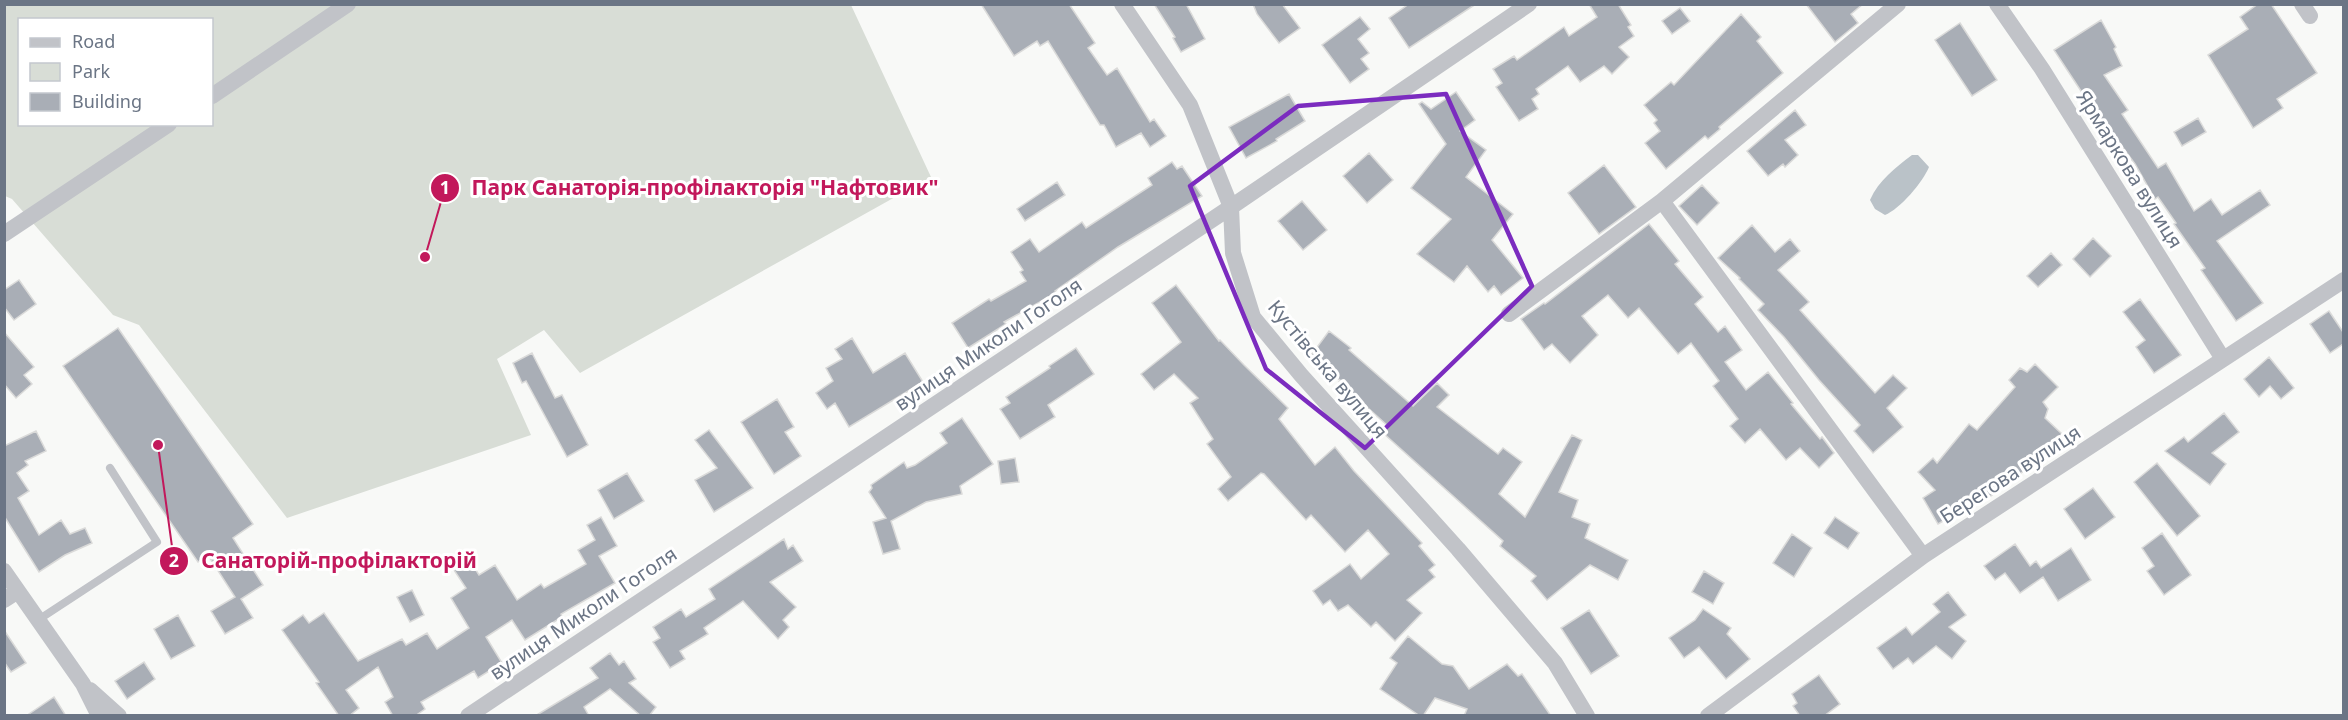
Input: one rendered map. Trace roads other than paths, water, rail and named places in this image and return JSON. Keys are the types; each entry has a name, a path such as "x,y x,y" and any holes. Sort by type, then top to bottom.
{"street":[{"path":"213,95 348,4"},
{"name":"Кустівська вулиця","path":"1122,4 1190,105 1231,207 1233,253 1252,317 1548,654 1587,716"},
{"name":"вулиця Миколи Гоголя","path":"468,716 1231,207 1529,4"},
{"path":"1509,314 1662,201 1898,4"},
{"name":"Ярмаркова вулиця","path":"1997,4 2042,69 2223,359"},
{"path":"6,230 165,126"},
{"path":"1662,201 1923,556"},
{"name":"Берегова вулиця","path":"1708,716 1923,556 2343,280"},
{"path":"4,571 11,595 38,621 83,684 99,716"},
{"path":"83,684 118,716"}],"lane":[{"path":"38,621 157,542 110,468"}],"place":[{"name":"Парк Санаторія-профілакторія \"Нафтовик\"","path":"425,257"},
{"name":"Санаторій-профілакторій","path":"158,445"}]}
